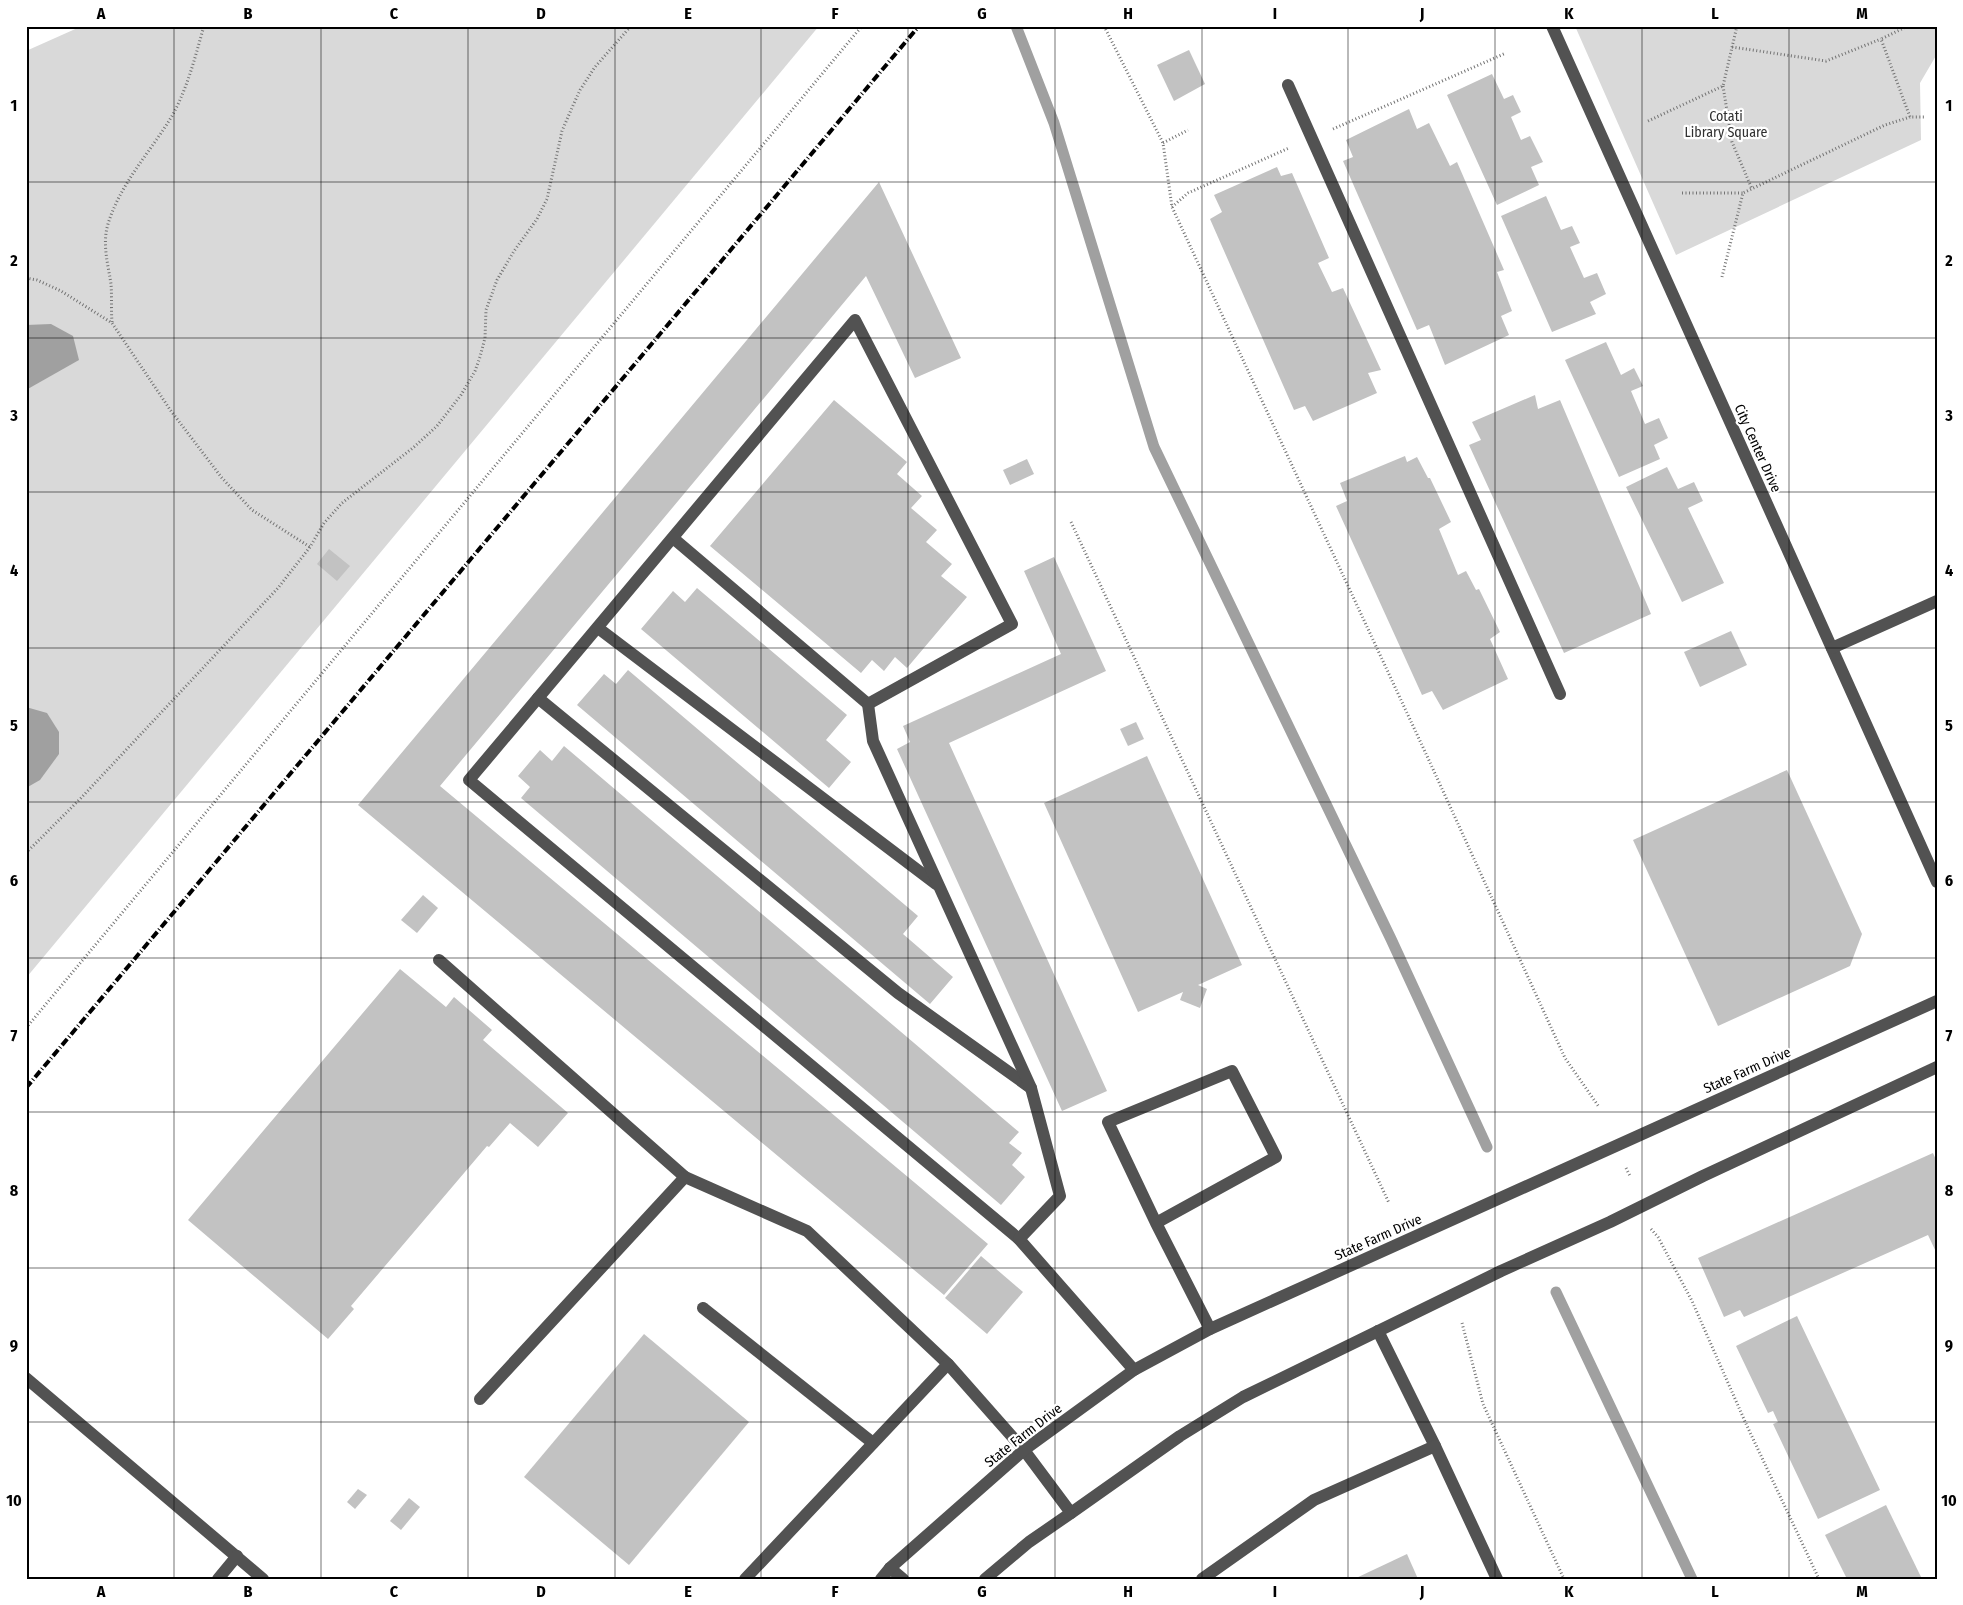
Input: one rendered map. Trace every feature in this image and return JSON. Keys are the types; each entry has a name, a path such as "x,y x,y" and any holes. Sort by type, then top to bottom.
{"street":[{"name":"City Center Drive","path":"1552,26 1937,882"},
{"path":"1288,85 1560,694"},
{"path":"868,704 1012,624 855,320 469,780 1019,1239 1134,1370"},
{"path":"672,538 868,704 873,740 1032,1088 1060,1196 1019,1239"},
{"path":"1832,648 1937,601"},
{"path":"598,628 939,886"},
{"path":"538,698 898,993 1032,1088"},
{"path":"439,960 685,1177 807,1232 948,1364 1024,1450 1071,1513"},
{"name":"State Farm Drive","path":"881,1579 890,1568 1024,1450 1134,1370 1210,1329 1937,1001"},
{"path":"985,1579 1030,1542 1180,1436 1243,1397 1501,1271 1610,1222 1937,1067"},
{"path":"1156,1223 1276,1158 1232,1071 1108,1122 1156,1223 1210,1329"},
{"path":"480,1399 685,1177"},
{"path":"702,1308 873,1443"},
{"path":"1378,1331 1435,1446 1497,1579"},
{"path":"746,1579 948,1364"},
{"path":"26,1378 264,1579"},
{"path":"1202,1579 1314,1500 1435,1446"},
{"path":"218,1579 237,1556"},
{"path":"890,1568 903,1579"}],"path":[{"path":"112,323 111,286 105,247 107,225 129,179 154,145 173,113 192,72 204,26"},
{"path":"26,853 94,784 278,588 310,546 324,523 342,503 414,447 437,426 461,395 475,371 480,357 485,338 486,310 497,280 514,251 537,219 547,198 562,131 571,110 595,68 631,26"},
{"path":"26,1028 862,26"},
{"path":"1104,26 1163,143 1172,207 1565,1058 1599,1107"},
{"path":"1736,26 1723,86 1732,142 1752,189"},
{"path":"1732,46 1826,61 1882,39 1908,26"},
{"path":"1882,39 1910,117"},
{"path":"1648,121 1723,86"},
{"path":"1682,193 1743,193 1885,125 1910,117 1926,117"},
{"path":"1163,143 1188,130"},
{"path":"1722,277 1743,193"},
{"path":"26,278 37,280 61,291 112,323 171,411 222,478 252,510 310,546"},
{"path":"1071,522 1388,1203"},
{"path":"1635,1209 1658,1237 1692,1302 1750,1435 1819,1579"},
{"path":"1462,1323 1483,1404 1564,1579"}],"green space":[{"path":"82,26 819,26 26,978 26,51"},
{"name":"Cotati Library Square","path":"1575,26 1937,26 1937,54 1920,83 1921,140 1676,255"}],"shaded area":[{"path":"51,324 73,336 79,360 26,390 26,325"},
{"path":"26,707 47,713 59,732 59,754 40,780 26,788"}],"building":[{"path":"1189,50 1205,84 1174,101 1157,65"},
{"path":"1492,74 1504,99 1513,95 1521,112 1511,117 1521,140 1530,136 1543,162 1531,167 1539,185 1497,205 1447,95"},
{"path":"1409,109 1417,129 1429,123 1450,166 1457,162 1504,270 1497,272 1512,311 1501,316 1509,335 1445,365 1429,325 1417,330 1343,161 1353,157 1346,140"},
{"path":"1277,167 1281,176 1292,173 1329,258 1318,263 1332,292 1343,288 1381,370 1368,373 1377,393 1313,421 1305,406 1294,410 1210,219 1222,212 1214,195"},
{"path":"879,182 961,358 915,378 866,276 440,786 988,1244 944,1295 358,805"},
{"path":"1546,196 1561,230 1572,226 1580,243 1570,247 1584,278 1597,273 1606,294 1590,302 1596,314 1552,332 1501,216"},
{"path":"1606,342 1621,375 1634,368 1643,386 1631,391 1645,424 1659,418 1668,438 1654,445 1660,459 1619,477 1565,360"},
{"path":"1535,395 1538,409 1560,400 1651,614 1564,653 1469,445 1481,440 1472,422"},
{"path":"834,400 907,462 897,474 922,496 911,508 937,530 926,542 952,564 941,576 967,597 907,668 895,657 884,671 872,660 861,673 710,546"},
{"path":"1405,456 1407,462 1417,457 1428,478 1430,478 1451,522 1439,529 1458,575 1466,571 1476,590 1479,589 1500,632 1490,639 1508,679 1443,710 1432,691 1422,695 1336,506 1347,501 1340,483"},
{"path":"1027,459 1034,474 1010,485 1003,470"},
{"path":"1667,467 1678,489 1694,482 1703,501 1688,508 1724,583 1682,602 1626,487"},
{"path":"329,549 350,566 337,581 317,564"},
{"path":"1054,557 1106,671 949,743 1107,1091 1062,1111 897,749 910,742 903,726 1061,654 1024,571"},
{"path":"697,588 847,715 826,740 851,762 829,788 641,629 673,591 685,602"},
{"path":"1731,631 1747,665 1700,687 1684,652"},
{"path":"628,670 918,916 903,934 953,977 930,1004 577,705 604,674 616,684"},
{"path":"1136,722 1144,739 1128,746 1120,729"},
{"path":"564,746 1019,1132 1009,1143 1022,1153 1012,1165 1025,1177 1001,1205 521,798 530,787 518,776 540,750 552,761"},
{"path":"1147,756 1242,965 1198,985 1207,989 1200,1008 1180,1000 1183,992 1138,1012 1044,803"},
{"path":"1787,770 1862,934 1850,966 1718,1026 1633,840"},
{"path":"423,895 438,908 417,933 401,920"},
{"path":"400,969 446,1007 454,997 492,1030 483,1040 568,1113 538,1147 510,1123 489,1147 487,1146 351,1306 354,1309 328,1339 188,1220"},
{"path":"1933,1153 1937,1162 1937,1254 1928,1235 1744,1317 1740,1310 1724,1317 1698,1258"},
{"path":"981,1256 1023,1292 987,1334 945,1298"},
{"path":"1797,1316 1880,1490 1818,1519 1773,1424 1778,1422 1773,1411 1768,1413 1736,1346"},
{"path":"644,1334 749,1422 629,1565 524,1477"},
{"path":"358,1489 367,1495 355,1509 347,1502"},
{"path":"409,1498 420,1507 401,1530 390,1521"},
{"path":"1886,1505 1922,1579 1847,1579 1825,1535"},
{"path":"1407,1554 1418,1579 1354,1579"}],"waterway":[{"path":"1016,26 1054,123 1154,447 1391,939 1487,1147"},
{"path":"1556,1292 1692,1579"}],"railway":[{"path":"26,1088 919,26"}]}
